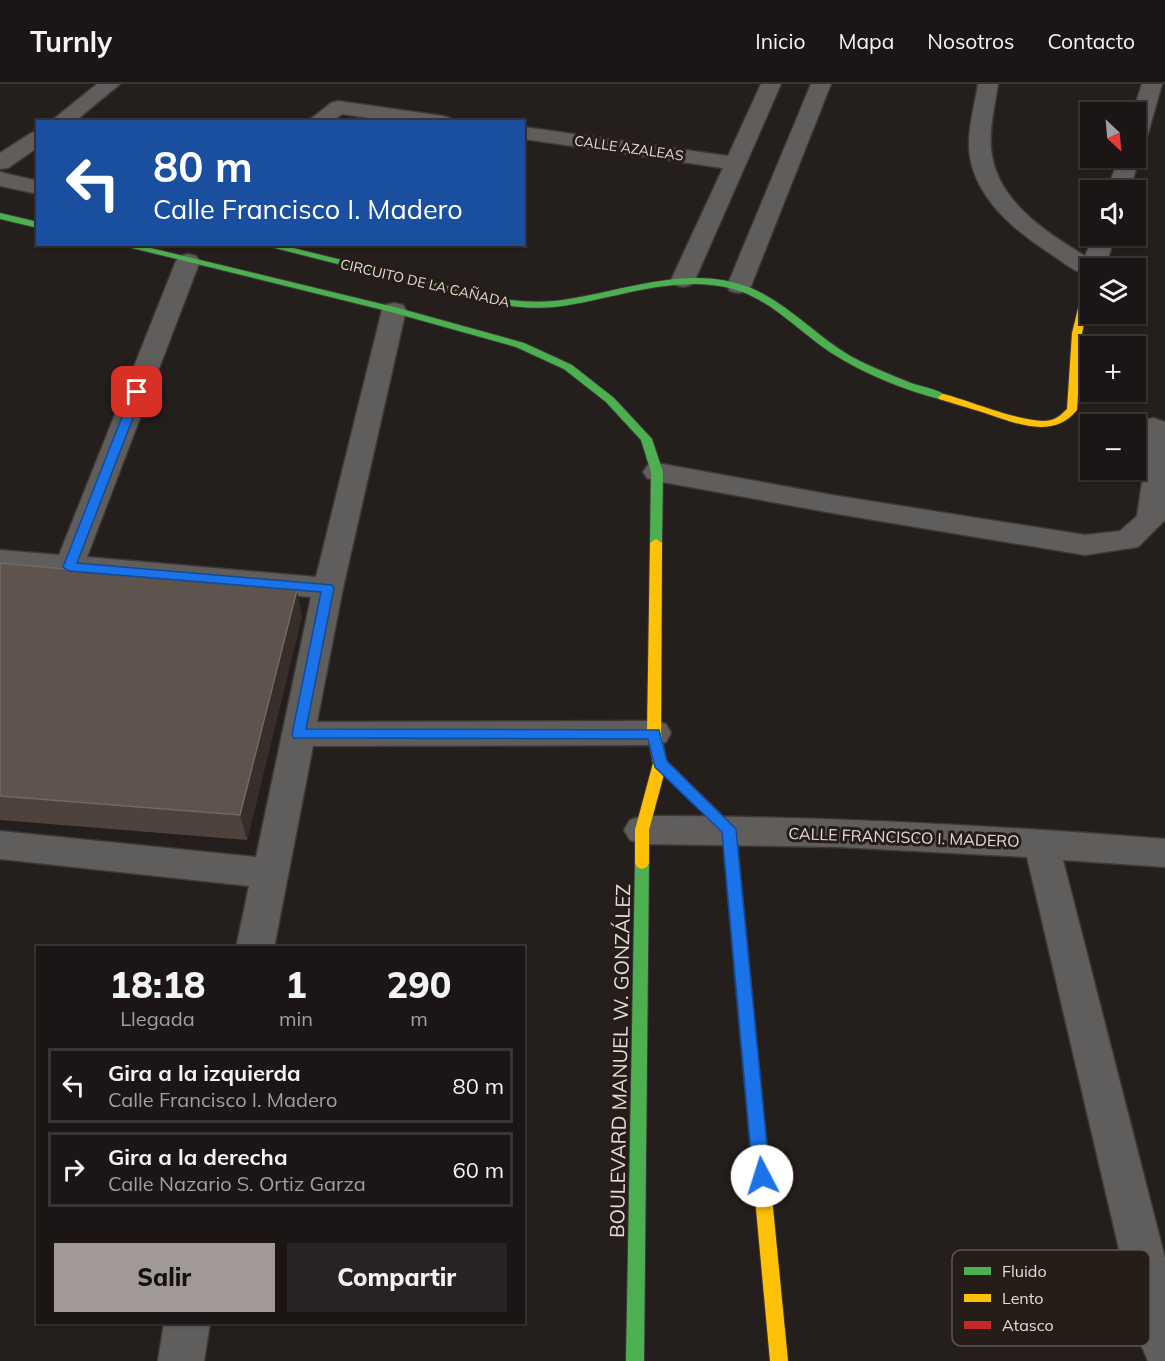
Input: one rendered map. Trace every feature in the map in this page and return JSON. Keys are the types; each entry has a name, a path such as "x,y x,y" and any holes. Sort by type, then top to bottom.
{"street":[{"path":"63,120 110,84"},
{"path":"683,280 771,84"},
{"path":"739,286 821,84"},
{"path":"988,84 980,149 988,180 1010,210 1047,242 1080,262"},
{"path":"1146,104 1152,84"},
{"path":"320,120 338,106 430,120"},
{"name":"CALLE AZALEAS","path":"525,133 735,163"},
{"path":"0,163 36,138"},
{"path":"0,179 36,188"},
{"path":"0,216 36,225"},
{"name":"CIRCUITO DE LA CAÑADA","path":"128,246 394,310 520,345 568,367 610,400 646,439"},
{"name":"CIRCUITO DE LA CAÑADA","path":"271,246 495,301 525,305 554,304 653,283 683,280 714,281 739,286 762,296 833,350 873,373 914,389 1021,420 1056,423 1067,418 1072,410 1077,333 1080,321"},
{"path":"69,567 188,261"},
{"path":"255,946 328,588 394,310"},
{"path":"657,472 849,507 1085,545 1128,540 1150,519 1157,476 1154,426"},
{"name":"BOULEVARD MANUEL W. GONZÁLEZ","path":"635,1361 642,830 657,748 657,472 646,439"},
{"path":"0,560 328,588"},
{"path":"298,734 657,748 729,829 779,1361"},
{"name":"CALLE FRANCISCO I. MADERO","path":"642,830 729,829 1041,843 1165,853"},
{"path":"1041,843 1141,1250"},
{"path":"0,845 269,873"},
{"path":"1150,1286 1165,1347"},
{"path":"181,1361 188,1324"}],"building":[{"path":"0,563 297,590 240,815 0,796"}],"traffic: fast":[{"path":"0,216 36,225"},
{"path":"128,246 394,310 520,345 568,367 610,400 646,439 657,472 656,543"},
{"path":"271,246 495,301 517,304 540,305 576,301 642,287 685,281 730,285 745,289 773,304 821,341 860,365 901,383 943,397"},
{"path":"635,1361 642,863"}],"traffic: slow":[{"path":"943,397 1030,423 1053,423 1063,418 1072,410 1077,333 1080,321"},
{"path":"642,863 642,830 660,763 654,733 656,543"},
{"path":"747,1024 779,1361"}],"traffic: jam":[{"path":"660,763 729,829 747,1024"}],"route":[{"path":"137,392 69,567 328,588 298,734 654,734 660,764 729,829 762,1176"}]}
